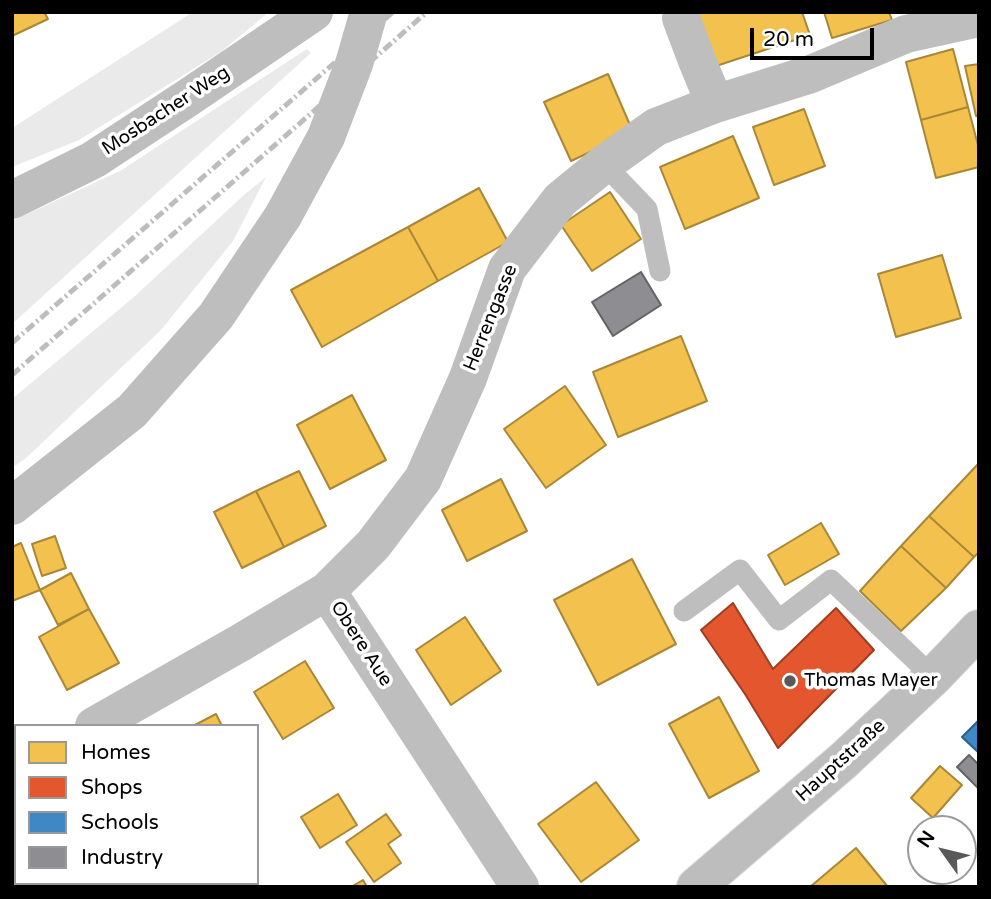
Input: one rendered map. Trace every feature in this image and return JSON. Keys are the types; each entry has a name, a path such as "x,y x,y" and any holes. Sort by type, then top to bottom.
{"main road":[{"name":"Hauptstraße","path":"696,887 843,761 933,677 979,629"}],"street":[{"name":"Mosbacher Weg","path":"12,200 93,160 314,12"},
{"path":"12,506 132,411 216,316 283,216 326,136 354,64 369,12"},
{"path":"682,12 681,18 715,104"},
{"name":"Herrengasse","path":"327,591 373,545 423,480 468,378 507,269 560,200 656,127 715,104 811,74 906,34 974,16"},
{"name":"Obere Aue","path":"98,724 327,591 520,887"}],"lane":[{"path":"604,164 647,209 660,271"},
{"path":"684,611 740,570 779,620 831,580 933,677"}],"shaded area":[{"path":"193,12 269,12 222,51 79,140 12,167 12,128"},
{"path":"307,49 311,53 12,324 12,221 120,171"},
{"path":"266,177 233,241 161,330 26,458 12,468 12,399 134,297"}],"building: Homes":[{"path":"12,12 44,12 48,19 12,36"},
{"path":"695,12 802,12 810,35 713,67"},
{"path":"824,12 889,12 892,20 832,38"},
{"path":"953,49 968,107 921,120 906,62"},
{"path":"979,64 979,116 976,116 965,66"},
{"path":"608,74 633,132 571,161 544,102"},
{"path":"968,107 979,149 979,167 936,178 921,120"},
{"path":"804,109 825,166 774,185 753,127"},
{"path":"733,136 759,198 685,229 660,167"},
{"path":"479,188 508,242 438,281 408,227"},
{"path":"610,192 641,239 592,271 561,225"},
{"path":"408,227 438,281 322,347 291,290"},
{"path":"942,255 961,318 896,337 878,274"},
{"path":"681,336 707,401 618,437 593,372"},
{"path":"565,386 606,445 546,488 504,429"},
{"path":"352,395 386,460 330,489 297,425"},
{"path":"979,463 979,552 974,557 929,516"},
{"path":"299,471 326,526 284,547 256,491"},
{"path":"501,479 527,531 467,561 442,510"},
{"path":"256,491 284,547 242,568 214,512"},
{"path":"929,516 974,557 946,588 901,546"},
{"path":"821,523 839,554 785,585 768,555"},
{"path":"55,536 66,568 42,576 32,544"},
{"path":"21,543 40,590 12,601 12,547"},
{"path":"901,546 946,588 901,631 860,591"},
{"path":"632,559 676,644 598,685 554,600"},
{"path":"71,573 89,609 58,625 40,590"},
{"path":"89,609 119,663 67,690 39,637"},
{"path":"465,617 501,671 451,705 416,650"},
{"path":"305,661 334,708 283,739 254,692"},
{"path":"719,697 759,771 709,798 669,724"},
{"path":"216,714 221,724 197,724"},
{"path":"940,766 962,785 936,815 930,815 911,798"},
{"path":"596,782 639,840 581,882 538,824"},
{"path":"338,794 357,825 320,848 301,817"},
{"path":"386,814 401,835 388,844 401,863 374,882 346,842"},
{"path":"856,848 888,887 810,887"},
{"path":"363,880 367,887 351,887"}],"building: Shops":[{"name":"Thomas Mayer","path":"733,603 773,669 836,608 874,650 778,748 701,630"}],"building: Schools":[{"path":"979,720 979,753 962,737"}],"building: Industry":[{"path":"641,272 661,305 613,336 592,302"},
{"path":"969,755 979,765 979,789 957,767"}],"railway":[{"path":"12,343 393,12"},
{"path":"12,375 427,12"}],"place":[{"name":"Thomas Mayer","path":"790,681"}]}
